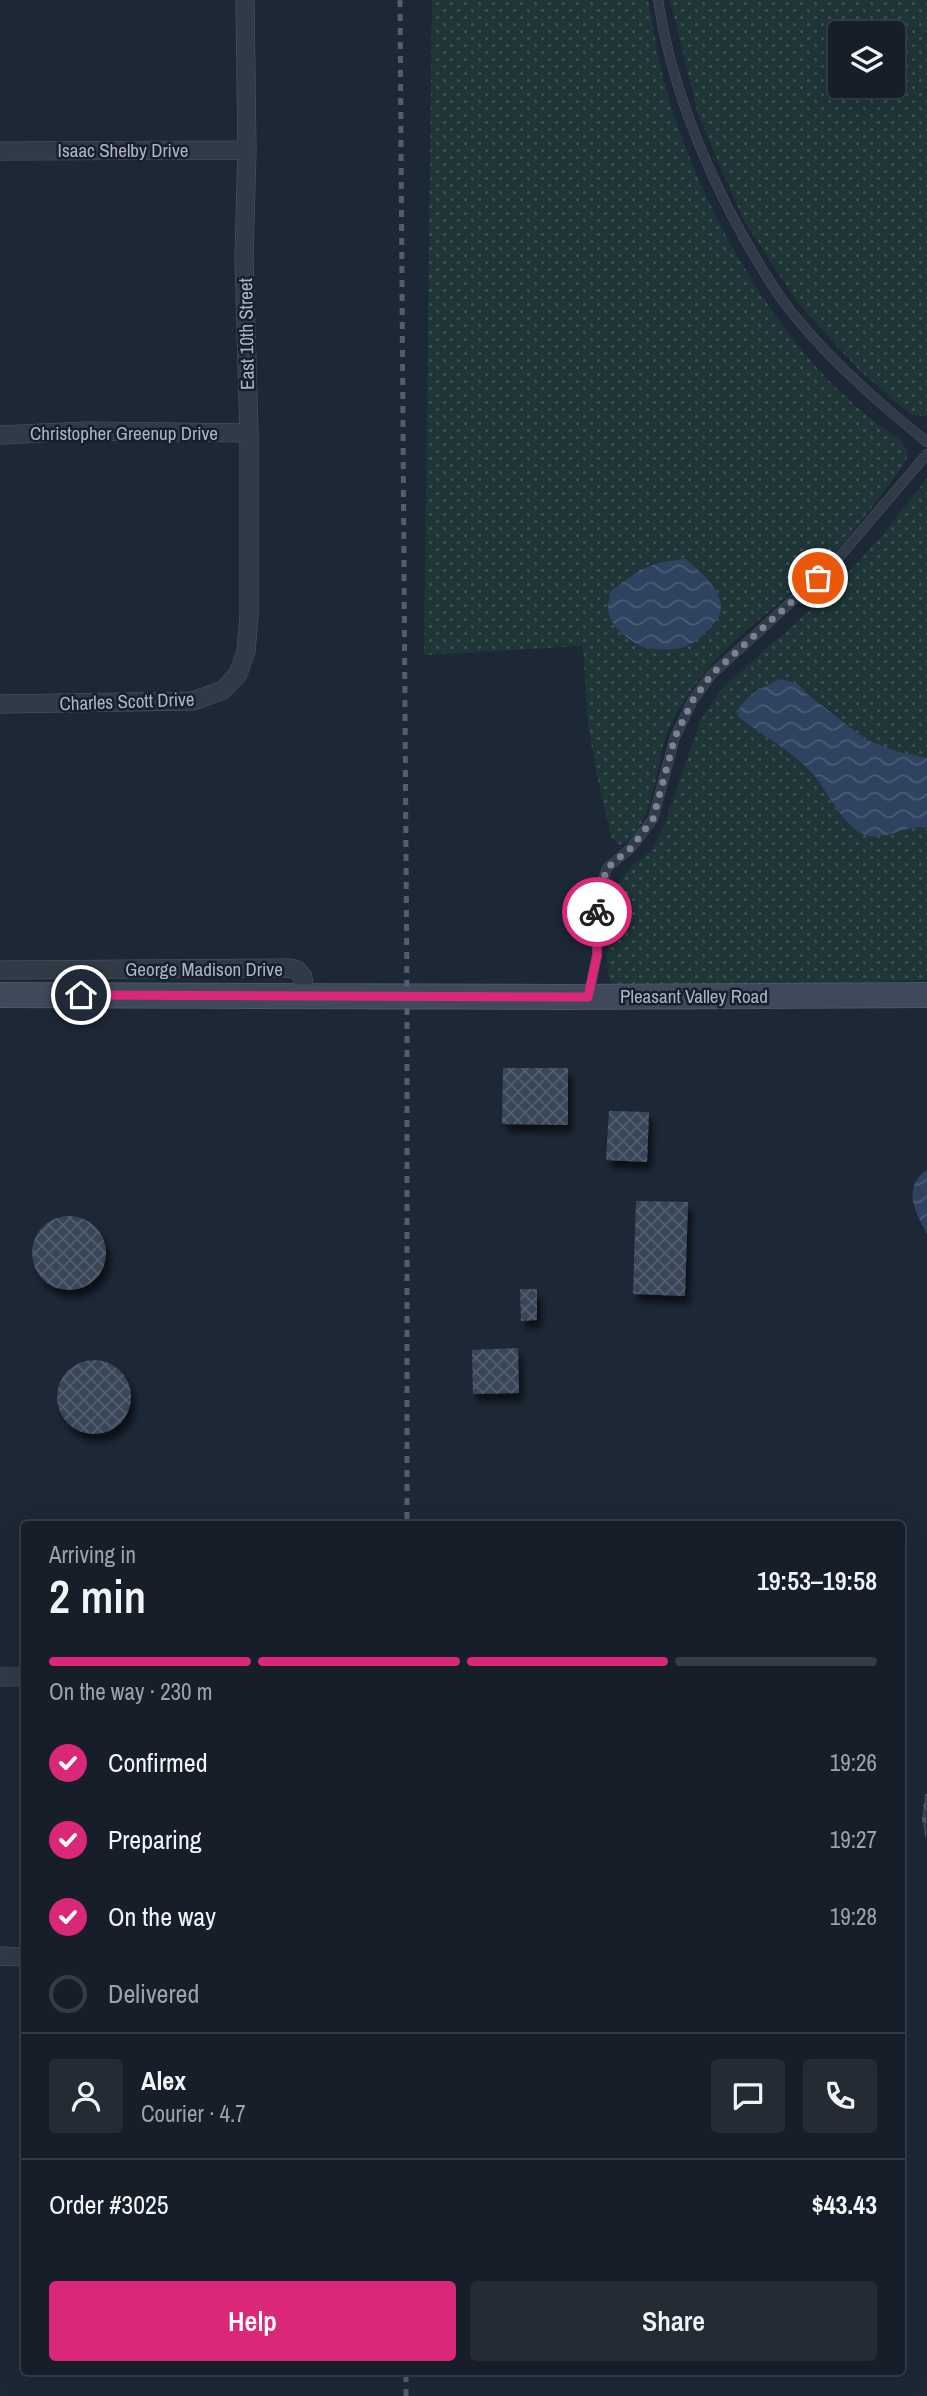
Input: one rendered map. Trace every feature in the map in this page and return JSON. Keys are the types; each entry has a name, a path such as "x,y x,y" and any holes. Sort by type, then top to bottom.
{"street":[{"name":"East 10th Street","path":"242,667 249,616 244,257 247,150 245,0"},
{"name":"Isaac Shelby Drive","path":"0,151 247,150"},
{"name":"Christopher Greenup Drive","path":"0,435 86,431 248,433"},
{"name":"Charles Scott Drive","path":"0,704 193,701 223,690 242,667"},
{"name":"George Madison Drive","path":"0,970 291,968 303,977 304,995"},
{"name":"Pleasant Valley Road","path":"0,995 927,995"},
{"path":"0,1676 21,1677"},
{"path":"0,1956 21,1957"}],"lane":[{"path":"658,0 676,75 697,143 725,204 763,272 792,313 822,347 877,401 927,442"},
{"path":"588,997 597,955 597,900 607,868 631,848 653,819 675,737 693,700 712,674 835,562 927,454"}],"green space":[{"path":"432,0 648,0 663,78 676,122 703,189 737,255 775,316 806,355 848,399 902,442 907,459 833,554 808,579 729,646 701,677 668,730 646,814 631,839 620,845 612,839 598,781 588,725 583,646 424,655","holes":["686,559 712,586 721,607"]},
{"path":"670,0 927,0 927,416 911,415 860,371 798,303 743,219 698,114"},
{"path":"927,478 927,980 622,991 614,988 608,976 607,961 611,898 633,865 651,851 662,831 700,721 723,687 833,590 884,533"}],"water":[{"path":"686,559 708,580 720,600 720,613 712,626 687,646 677,649 647,648 625,636 611,620 608,606 610,592 645,568"},
{"path":"781,679 798,684 865,739 895,751 927,758 927,828 877,836 861,833 845,820 805,765 737,715 748,697"},
{"path":"927,1170 927,1234 915,1209 913,1192 914,1184"}],"building":[{"path":"503,1068 568,1068 568,1125 502,1124"},
{"path":"609,1111 649,1112 647,1162 606,1160"},
{"path":"636,1201 688,1202 685,1296 633,1294"},
{"path":"62,1216 76,1216 90,1222 100,1232 106,1253 100,1274 90,1284 76,1290 62,1290 48,1284 38,1274 32,1260 32,1246 38,1232 48,1222"},
{"path":"520,1289 537,1289 537,1320 521,1321"},
{"path":"518,1348 519,1393 473,1394 472,1350"},
{"path":"87,1360 101,1360 115,1366 125,1376 131,1397 125,1418 115,1428 101,1434 87,1434 73,1428 63,1418 57,1404 57,1390 63,1376 73,1366"},
{"path":"927,1794 926,1840 922,1819"}],"railway":[{"path":"400,0 407,997 407,1521"},
{"path":"406,2375 406,2396"}],"way so far":[{"path":"597,912 597,900 607,868 631,848 653,819 675,737 693,700 712,674 818,578"}],"route":[{"path":"81,995 588,997 597,955 597,912"}]}
